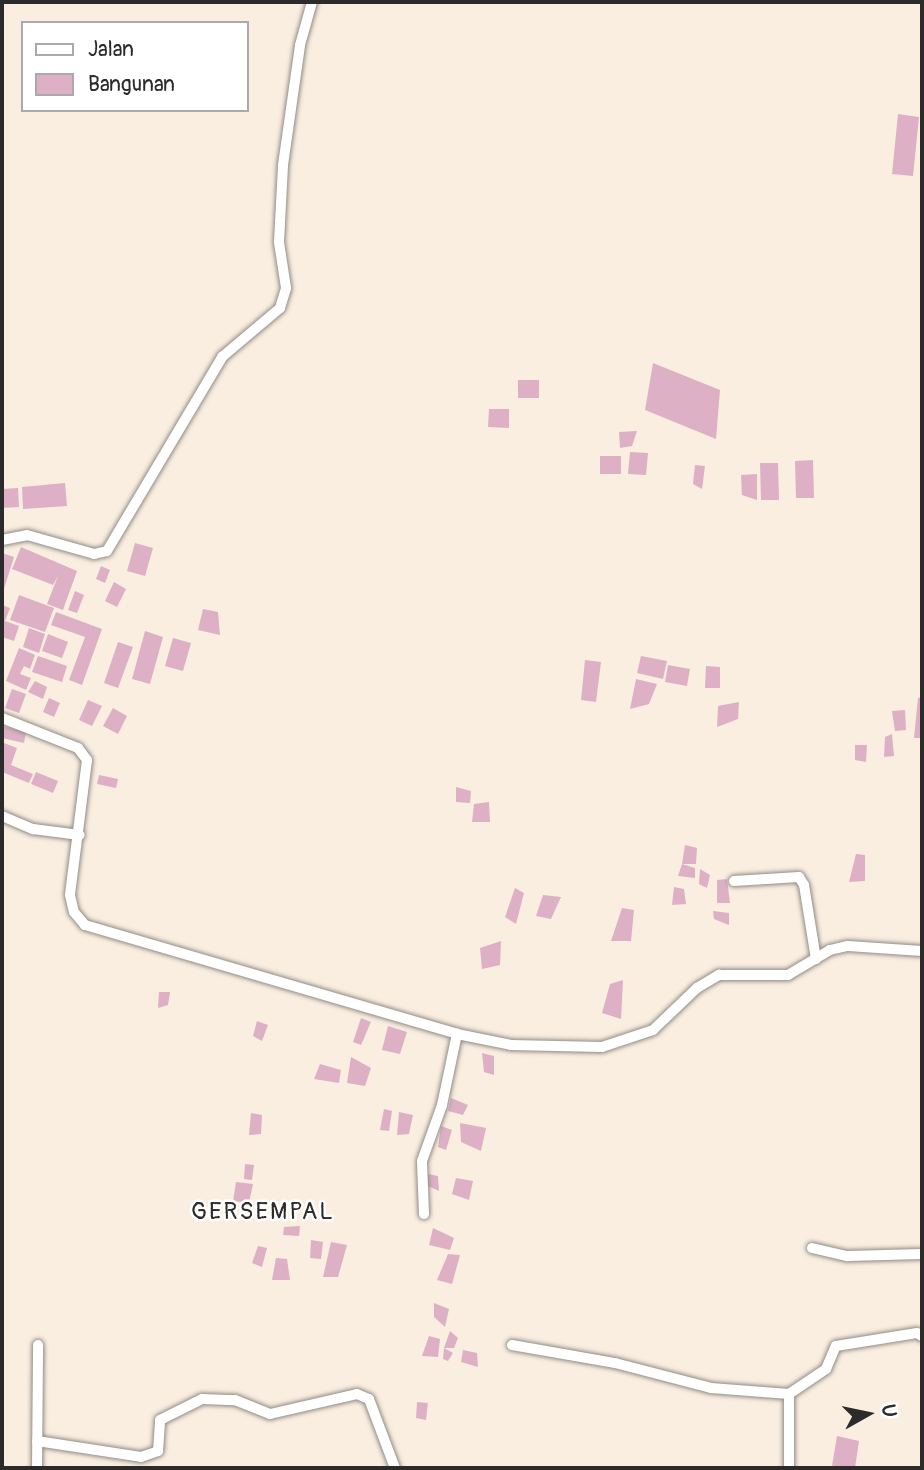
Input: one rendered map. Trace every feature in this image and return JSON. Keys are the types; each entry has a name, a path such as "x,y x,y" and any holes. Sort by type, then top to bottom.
{"street":[{"path":"2,540 27,535 94,554 107,551 222,356 280,308 286,288 279,242 283,165 300,45 312,2"},
{"path":"2,718 54,736 84,753 89,772 72,905 93,929 457,1034 579,1050 617,1044 653,1030 715,976 783,976 839,948 862,945 922,951"},
{"path":"2,816 33,829 80,835"},
{"path":"734,881 799,877 804,885 816,959"},
{"path":"424,1214 422,1161 442,1105 457,1034"},
{"path":"812,1248 839,1256 922,1254"},
{"path":"512,1345 615,1363 722,1390 789,1394 826,1369 839,1343 922,1336"},
{"path":"37,1468 38,1345"},
{"path":"37,1441 141,1457 158,1451 160,1420 202,1399 235,1401 270,1414 357,1394 369,1399 395,1468"},
{"path":"789,1394 789,1468"}],"building":[{"path":"898,114 919,117 913,176 892,174"},
{"path":"653,363 720,390 716,439 645,410"},
{"path":"518,380 539,380 539,398 518,398"},
{"path":"489,409 509,409 509,428 488,427"},
{"path":"637,431 632,446 620,448 619,432"},
{"path":"630,452 648,453 646,475 628,474"},
{"path":"600,456 621,456 621,474 600,474"},
{"path":"813,460 814,498 796,498 795,461"},
{"path":"760,463 778,463 779,500 761,500"},
{"path":"695,465 705,466 702,489 693,484"},
{"path":"757,474 757,500 742,495 741,475"},
{"path":"65,483 67,506 23,509 22,487"},
{"path":"18,488 19,507 2,508 2,489"},
{"path":"135,543 153,548 145,576 127,571"},
{"path":"21,547 77,571 63,610 47,604 58,576 53,585 12,569"},
{"path":"2,553 14,557 2,595"},
{"path":"101,566 110,570 105,583 96,579"},
{"path":"114,582 126,589 117,607 105,601"},
{"path":"75,591 84,595 77,613 68,610"},
{"path":"19,595 54,608 45,632 10,620"},
{"path":"2,605 10,608 5,621 19,626 14,641 2,637"},
{"path":"203,609 218,612 220,635 198,630"},
{"path":"56,612 102,629 82,685 69,680 85,637 51,625"},
{"path":"29,628 45,634 39,653 23,647"},
{"path":"145,631 163,637 150,684 132,679"},
{"path":"48,634 68,642 62,658 42,651"},
{"path":"173,638 191,643 183,671 165,666"},
{"path":"118,642 133,647 118,688 104,683"},
{"path":"19,648 35,655 30,669 24,666 20,674 31,678 26,690 6,681"},
{"path":"38,656 67,666 62,682 32,672"},
{"path":"641,656 667,661 663,679 637,673"},
{"path":"585,660 601,662 596,702 581,700"},
{"path":"668,665 690,669 687,686 665,682"},
{"path":"706,666 720,667 720,688 705,688"},
{"path":"636,679 657,684 649,704 630,709"},
{"path":"35,681 47,687 43,699 28,692"},
{"path":"12,689 26,694 19,713 5,708"},
{"path":"922,697 922,738 914,738 918,698"},
{"path":"49,698 60,703 54,717 43,712"},
{"path":"88,700 102,706 92,726 79,720"},
{"path":"739,702 738,719 717,727 718,706"},
{"path":"113,708 127,716 118,734 103,726"},
{"path":"905,710 906,730 895,731 892,711"},
{"path":"2,726 26,732 24,743 2,738"},
{"path":"892,734 894,756 884,757 885,737"},
{"path":"4,743 17,748 11,765 33,774 29,783 2,772"},
{"path":"855,745 867,745 866,762 855,760"},
{"path":"36,772 58,781 53,793 31,784"},
{"path":"99,775 118,779 116,788 97,784"},
{"path":"456,787 471,791 470,803 456,802"},
{"path":"489,802 490,822 472,822 474,804"},
{"path":"685,845 697,848 696,864 682,864"},
{"path":"856,854 865,855 865,881 849,882"},
{"path":"682,864 695,868 695,878 678,876"},
{"path":"700,869 710,875 707,888 699,884"},
{"path":"727,879 730,903 717,903 717,880"},
{"path":"674,887 684,889 686,904 672,905"},
{"path":"515,888 524,893 516,924 505,917"},
{"path":"543,895 561,897 551,919 536,916"},
{"path":"622,908 634,910 631,941 611,941"},
{"path":"713,911 729,913 729,925 714,919"},
{"path":"501,941 500,965 482,969 480,948"},
{"path":"623,980 621,1019 602,1013 610,984"},
{"path":"159,992 170,992 168,1005 158,1008"},
{"path":"361,1018 371,1022 361,1045 353,1042"},
{"path":"257,1021 268,1025 262,1041 253,1036"},
{"path":"388,1026 407,1032 400,1054 382,1050"},
{"path":"482,1053 494,1056 494,1075 484,1072"},
{"path":"351,1057 371,1068 365,1086 347,1083"},
{"path":"320,1064 341,1070 339,1083 314,1079"},
{"path":"451,1098 468,1105 463,1115 448,1111"},
{"path":"384,1109 392,1111 389,1131 380,1130"},
{"path":"399,1112 413,1115 409,1134 397,1135"},
{"path":"251,1113 262,1115 261,1134 249,1135"},
{"path":"460,1123 486,1128 481,1151 461,1142"},
{"path":"441,1126 452,1130 446,1150 438,1147"},
{"path":"245,1164 254,1165 252,1180 244,1179"},
{"path":"427,1174 438,1176 439,1191 428,1186"},
{"path":"456,1178 473,1181 469,1200 452,1194"},
{"path":"236,1182 253,1184 249,1203 233,1201"},
{"path":"300,1226 299,1236 283,1235 284,1227"},
{"path":"433,1228 454,1238 450,1250 429,1245"},
{"path":"311,1240 323,1242 321,1259 310,1258"},
{"path":"331,1242 347,1245 338,1277 323,1277"},
{"path":"258,1246 267,1248 262,1267 252,1263"},
{"path":"448,1254 460,1255 452,1284 437,1280"},
{"path":"276,1258 287,1259 290,1280 272,1280"},
{"path":"434,1303 449,1309 445,1327 434,1317"},
{"path":"450,1331 458,1338 454,1348 444,1348"},
{"path":"429,1336 440,1339 438,1357 422,1356"},
{"path":"444,1348 453,1353 448,1361 443,1359"},
{"path":"463,1350 477,1353 478,1367 461,1362"},
{"path":"417,1402 428,1403 426,1420 416,1418"},
{"path":"837,1436 859,1441 855,1468 832,1466"}],"district":[{"name":"GERSEMPAL","path":"263,1212"}]}
